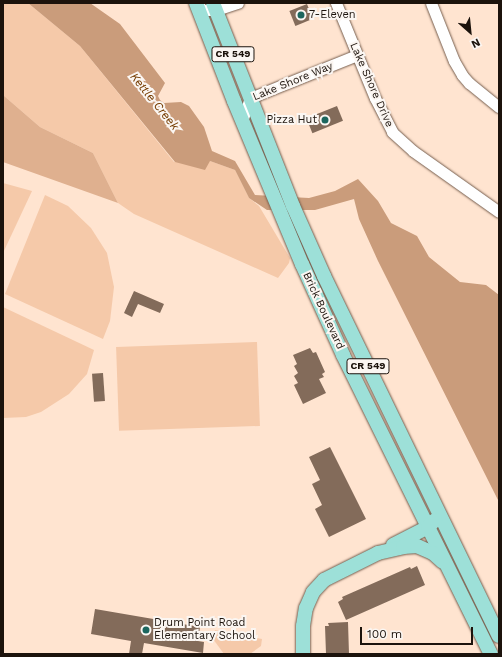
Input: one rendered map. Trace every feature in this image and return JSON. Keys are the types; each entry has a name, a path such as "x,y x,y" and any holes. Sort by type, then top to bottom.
{"main road":[{"name":"Brick Boulevard","path":"196,3 285,226 343,355 491,654"},
{"name":"Brick Boulevard","path":"214,6 287,189 324,276 499,636"},
{"path":"303,654 302,626 306,608 313,592 324,580 428,527 435,520 438,511"},
{"path":"378,553 417,546 433,552 448,566"}],"street":[{"path":"196,3 204,10 214,6 238,3"},
{"name":"Lake Shore Drive","path":"336,3 375,98 392,132 398,139 499,212"},
{"path":"431,3 454,61 462,75 469,83 499,107"},
{"name":"Lake Shore Way","path":"242,121 250,98 357,55"}],"shaded area":[{"path":"3,3 28,3 80,46 174,162 210,161 235,170 249,198 259,206 290,258 289,263 278,278 134,214 118,203 93,153 40,127 3,95"},
{"path":"3,95 40,127 93,153 118,203 3,162"},
{"path":"3,183 32,191 3,253"},
{"path":"45,195 68,206 91,228 107,253 114,287 110,321 103,339 5,294"},
{"path":"3,307 94,350 87,374 69,394 41,412 26,417 3,418"},
{"path":"257,342 260,426 119,431 116,347"},
{"path":"215,630 262,639 261,646 250,654 224,654 213,639"}],"water":[{"name":"Kettle Creek","path":"28,3 90,3 120,24 165,83 158,96 160,100 164,103 181,102 189,106 204,127 212,151 235,161 255,195 309,198 335,191 358,179 378,201 391,223 417,236 429,257 460,282 486,285 499,295 499,502 378,261 359,219 354,199 315,210 267,210 249,198 235,170 210,161 205,170 175,162 80,46"}],"building":[{"name":"7-Eleven","path":"307,4 313,19 295,26 289,11"},
{"name":"Pizza Hut","path":"337,106 343,121 312,133 306,118"},
{"path":"134,291 164,304 160,313 138,304 132,317 124,313"},
{"path":"310,348 313,353 316,352 325,372 322,374 324,377 319,379 326,393 303,404 294,385 298,383 294,376 298,373 294,366 297,364 293,355"},
{"path":"103,373 105,401 94,402 92,374"},
{"path":"330,447 366,519 329,537 315,509 322,505 312,484 320,480 309,457"},
{"path":"417,566 425,585 346,620 338,602 343,599 342,597 410,567 411,569"},
{"name":"Drum Point Road Elementary School","path":"95,609 200,627 198,641 204,642 203,653 144,643 142,654 129,654 131,641 91,634"},
{"path":"348,622 349,654 326,654 325,626 329,626 328,623"}],"place":[{"name":"7-Eleven","path":"301,15"},
{"name":"Pizza Hut","path":"325,120"},
{"name":"Drum Point Road Elementary School","path":"146,630"}]}
